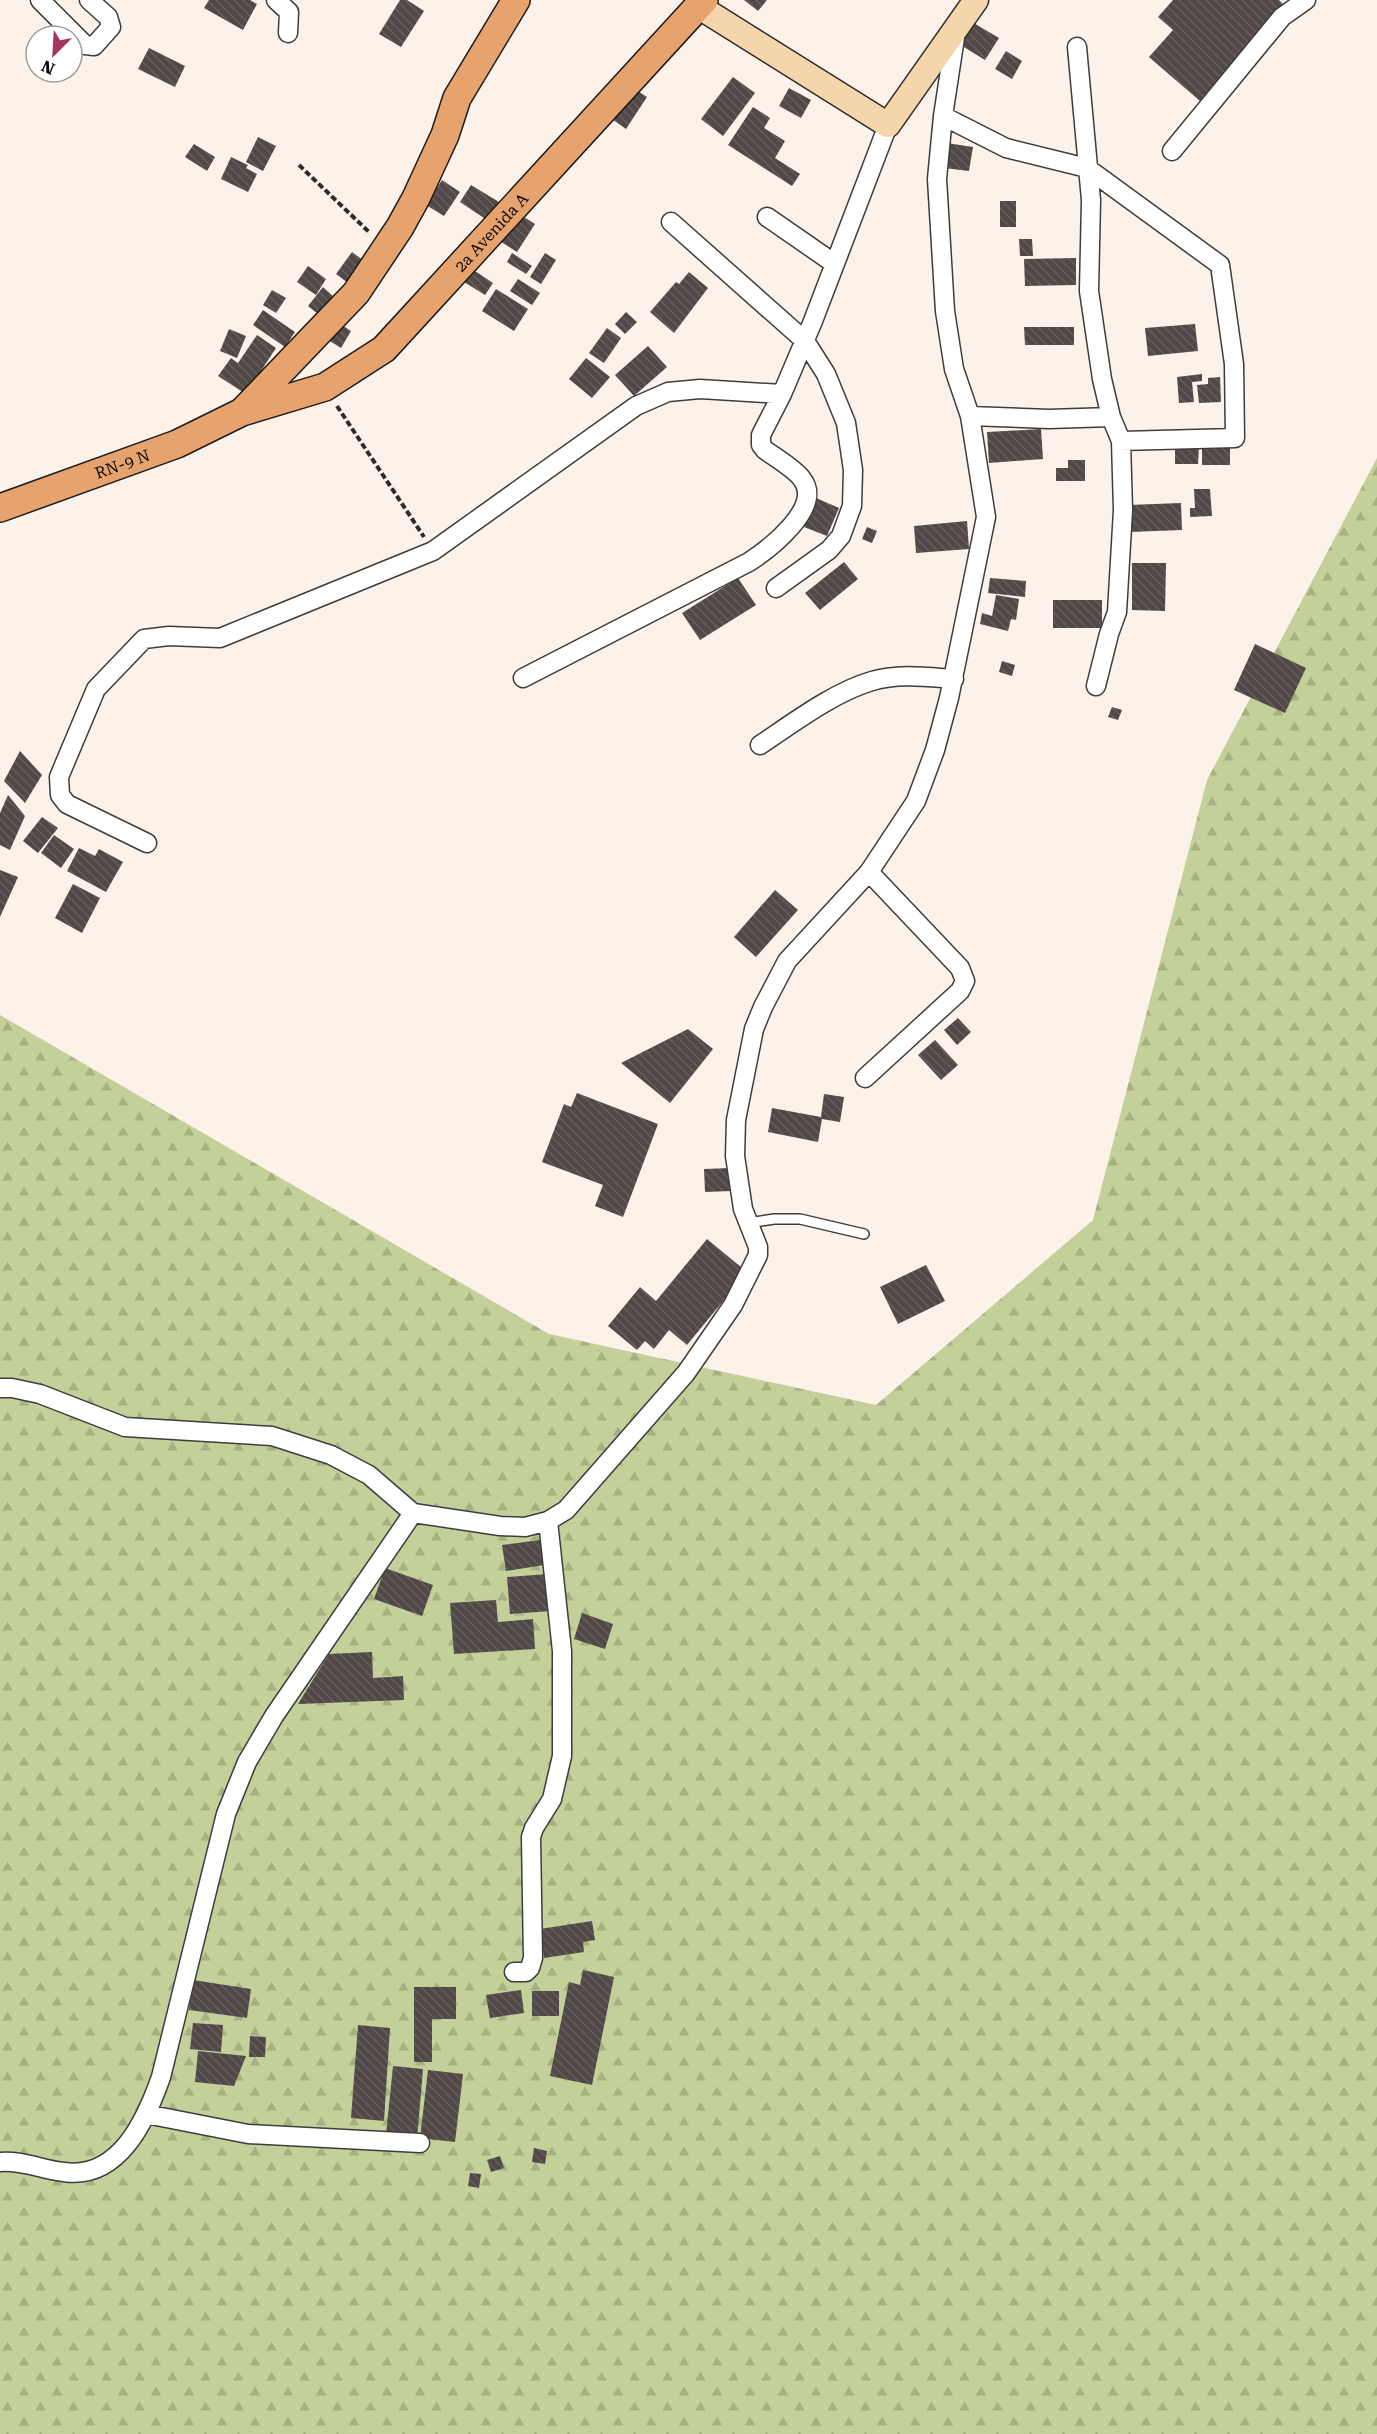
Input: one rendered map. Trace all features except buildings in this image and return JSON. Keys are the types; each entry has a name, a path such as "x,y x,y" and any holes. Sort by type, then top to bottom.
{"main road":[{"path":"242,412 356,293 400,227 445,135 457,98 516,0"},
{"path":"701,3 888,125 976,0"},
{"name":"2a Avenida A","path":"242,412 325,387 384,349 701,3"},
{"name":"RN-9 N","path":"0,508 177,444 242,412"}],"street":[{"path":"40,0 85,45 94,46 111,27 108,17 89,0"},
{"path":"276,0 289,12 288,33"},
{"path":"1172,151 1282,17 1306,0"},
{"path":"0,1388 40,1394 125,1426 272,1436 340,1460 369,1475 413,1513 525,1527 548,1521 573,1503 623,1442 686,1372 733,1305 758,1255 758,1247 740,1200 736,1120 754,1029 763,1006 787,961 870,872 916,801 935,750 954,680 986,517 970,416 954,369 945,311 937,178 943,116 957,27"},
{"path":"1077,47 1091,200 1089,291 1102,379 1111,417 1120,441 1122,546 1117,612 1096,686"},
{"path":"943,116 1006,148 1087,168 1220,265 1234,364 1235,438 1120,441"},
{"path":"523,678 749,562 776,542 806,504 806,486 798,475 765,450 760,439 805,340 888,125"},
{"path":"767,217 835,264"},
{"path":"671,222 805,340 826,374 846,423 853,471 852,506 841,536 829,550 776,588"},
{"path":"147,843 67,804 60,795 59,777 96,689 144,639 170,636 219,638 433,551 636,406 668,392 700,388 782,394"},
{"path":"970,416 1049,420 1111,417"},
{"path":"760,745 808,712 872,681 905,676 954,680"},
{"path":"865,1078 960,991 965,981 960,968 870,872"},
{"path":"0,2162 17,2162 74,2173 95,2169 121,2152 146,2114 161,2077 221,1832 235,1786 269,1723 413,1513"},
{"path":"513,1972 526,1972 533,1958 531,1837 552,1799 562,1756 562,1651 548,1521"},
{"path":"146,2114 248,2134 420,2144"}],"lane":[{"path":"748,1223 774,1219 800,1220 864,1234"}],"path":[{"path":"299,165 372,236 392,222 400,227"},
{"path":"325,387 433,551"}],"green space":[{"path":"1377,458 1377,2434 0,2434 0,1015 549,1334 876,1405 1093,1220 1207,780"}]}
